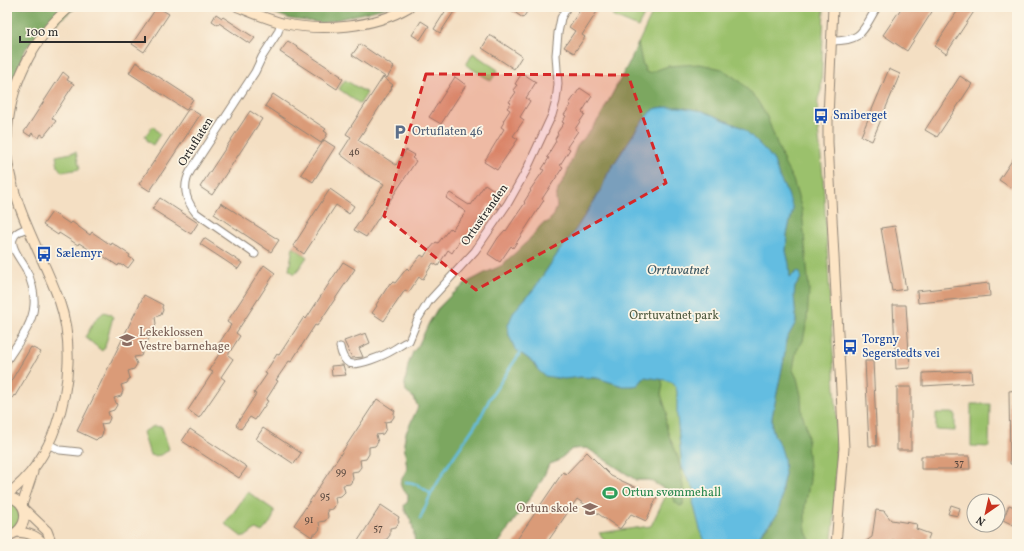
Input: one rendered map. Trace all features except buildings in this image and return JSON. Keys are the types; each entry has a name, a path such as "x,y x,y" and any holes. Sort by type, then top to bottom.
{"main road":[{"path":"7,136 11,107 27,60 46,30 70,7"},
{"path":"238,7 281,22 311,27 347,26 378,20 409,7"},
{"path":"832,7 828,142 844,448 842,491 836,544"},
{"path":"7,158 17,202 59,301 66,339 68,372 59,417 47,447 34,467 14,490 7,495"},
{"path":"17,532 25,519 23,507 34,467"},
{"path":"7,495 16,499 47,531 52,544"},
{"path":"7,536 17,532 32,534 39,538 44,544"}],"street":[{"name":"Ortustranden","path":"340,347 345,359 349,363 355,363 369,361 394,350 403,342 409,341 418,319 429,301 475,251 495,222 522,180 552,115 556,101 558,84 556,55 558,33 561,18 567,7"},
{"path":"832,41 847,41 856,38 861,33 877,7"},
{"name":"Ortuflaten","path":"255,254 196,213 191,207 187,198 185,183 191,170 255,72 262,57 278,32 281,22"},
{"path":"7,360 29,324 34,305 32,288 27,272 13,244 13,238 17,233 28,228"},
{"path":"47,447 79,452"}],"highlighted area":[{"path":"426,74 628,75 666,183 476,290 384,216"}],"green space":[{"path":"7,7 76,7 26,48 7,96"},
{"path":"257,7 389,7 323,23 290,19"},
{"path":"618,7 637,7 646,11 638,27 612,16"},
{"name":"Orrtuvatnet park","path":"655,7 824,7 821,90 818,99 817,120 823,176 837,424 834,522 831,544 607,544 599,533 651,526 668,491 649,480 636,480 587,448 572,449 556,462 549,464 542,480 498,544 415,544 412,524 404,506 408,501 408,494 402,489 400,483 407,469 404,443 406,433 418,407 414,398 406,392 405,384 408,365 413,352 418,346 437,309 449,297 468,282 501,266 528,241 542,224 548,222 554,215 557,207 556,199 558,190 565,178 577,146 600,117 630,61"},
{"path":"638,43 646,72 649,73 668,66 700,64 722,69 741,82 757,100 767,117 785,165 793,180 802,210 809,290 807,320 803,341 796,352 793,370 797,378 801,395 802,414 806,425 808,439 810,480 805,506 805,520 806,532 812,544 758,544 761,533 771,524 781,502 782,486 785,474 780,445 775,437 772,427 772,417 784,359 786,340 796,322 794,295 795,287 801,278 795,272 791,278 789,275 786,251 787,234 791,218 788,194 779,177 774,161 743,128 703,111 679,107 657,108 650,112 638,127 608,173 600,192 570,238 560,250 534,289 521,303 509,335 520,353 533,362 538,370 555,378 597,378 622,385 633,386 638,385 645,377 661,378 663,385 661,394 667,413 667,429 677,455 680,468 683,486 683,505 680,506 675,502 673,496 668,491 649,480 636,480 587,448 572,449 556,462 549,464 542,480 498,544 415,544 412,524 404,506 408,501 408,494 402,489 400,483 407,469 404,443 406,433 418,407 414,398 406,392 405,384 408,365 413,352 418,346 429,323 438,309 449,297 468,282 501,266 528,241 542,224 548,222 554,215 557,207 556,199 558,190 565,178 577,146 600,117"},
{"path":"473,53 498,70 491,81 466,65"},
{"path":"345,80 367,93 360,104 339,89"},
{"path":"153,126 160,134 153,145 148,142 145,136"},
{"path":"76,152 80,169 62,172 58,167 56,156"},
{"path":"293,247 307,257 295,274 289,270"},
{"path":"104,312 113,317 105,347 102,351 85,337 96,319"},
{"path":"971,404 990,404 989,447 971,446"},
{"path":"936,413 955,413 955,431 936,430"},
{"path":"154,426 162,427 169,449 165,453 158,456 150,455 143,432"},
{"path":"248,492 274,510 274,513 270,522 262,532 256,529 245,537 242,537 225,524"},
{"path":"7,501 17,507 20,511 20,521 17,525 7,531"}],"water":[{"name":"Orrtuvatnet","path":"679,107 703,111 743,128 774,161 779,177 788,194 793,209 787,234 786,251 790,277 798,271 801,278 795,287 794,295 796,322 786,340 784,359 772,417 772,427 784,458 785,474 782,486 781,502 777,515 761,533 758,544 706,544 700,529 693,502 695,492 694,488 682,467 677,416 677,391 672,382 645,377 638,385 623,386 597,378 581,377 564,379 545,376 538,370 533,362 515,349 509,335 508,325 514,311 534,289 560,250 570,238 600,192 608,173 638,127 650,112 657,108"}],"waterway":[{"path":"420,519 431,494 446,468 480,418 490,398 520,353"},
{"path":"406,482 416,484 431,494"}],"place":[{"name":"Smiberget","path":"821,116"},
{"name":"Ortuflaten 46","path":"400,132"},
{"name":"Sælemyr","path":"44,254"},
{"name":"Lekeklossen Vestre barnehage","path":"127,340"},
{"name":"Torgny Segerstedts vei","path":"850,347"},
{"name":"Ortun svømmehall","path":"610,493"},
{"name":"Ortun skole","path":"590,509"}]}
